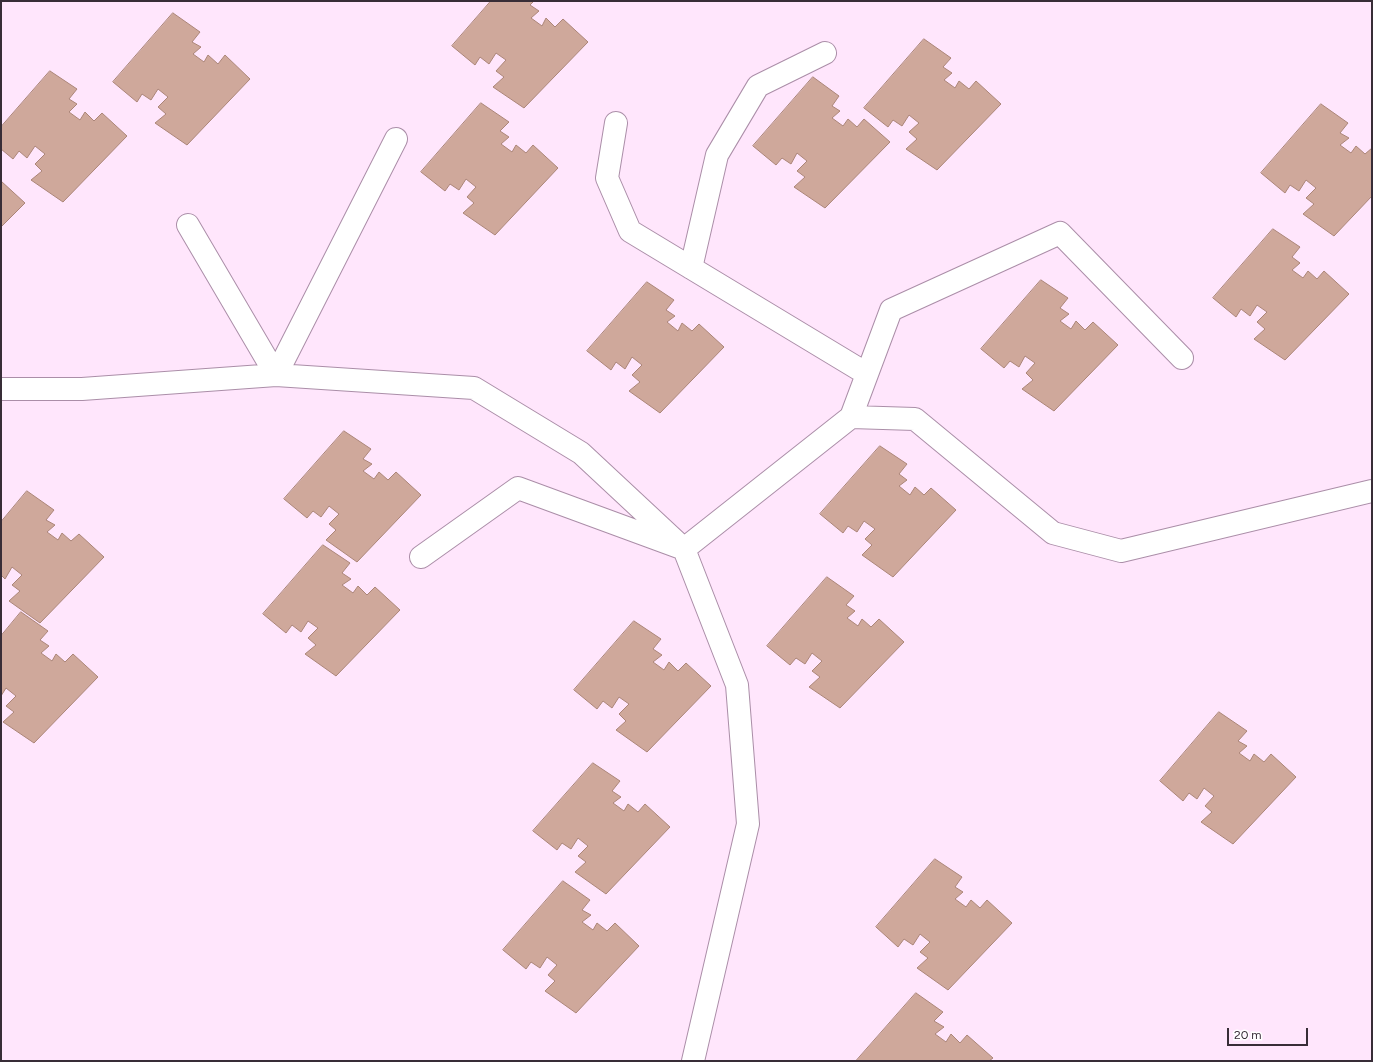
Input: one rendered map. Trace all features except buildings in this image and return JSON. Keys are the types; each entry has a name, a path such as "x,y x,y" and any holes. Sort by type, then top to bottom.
{"street":[{"path":"691,268 717,155 758,86 825,53"},
{"path":"616,123 607,178 630,231 867,374"},
{"path":"276,375 396,139"},
{"path":"188,226 276,375"},
{"path":"684,549 851,417 891,310 1060,233 1182,358"},
{"path":"1,389 82,389 276,375 474,388 581,453 684,549 737,685 748,824 693,1061"},
{"path":"851,417 914,419 1053,533 1122,551 1372,490"},
{"path":"422,557 518,488 684,549"}]}
